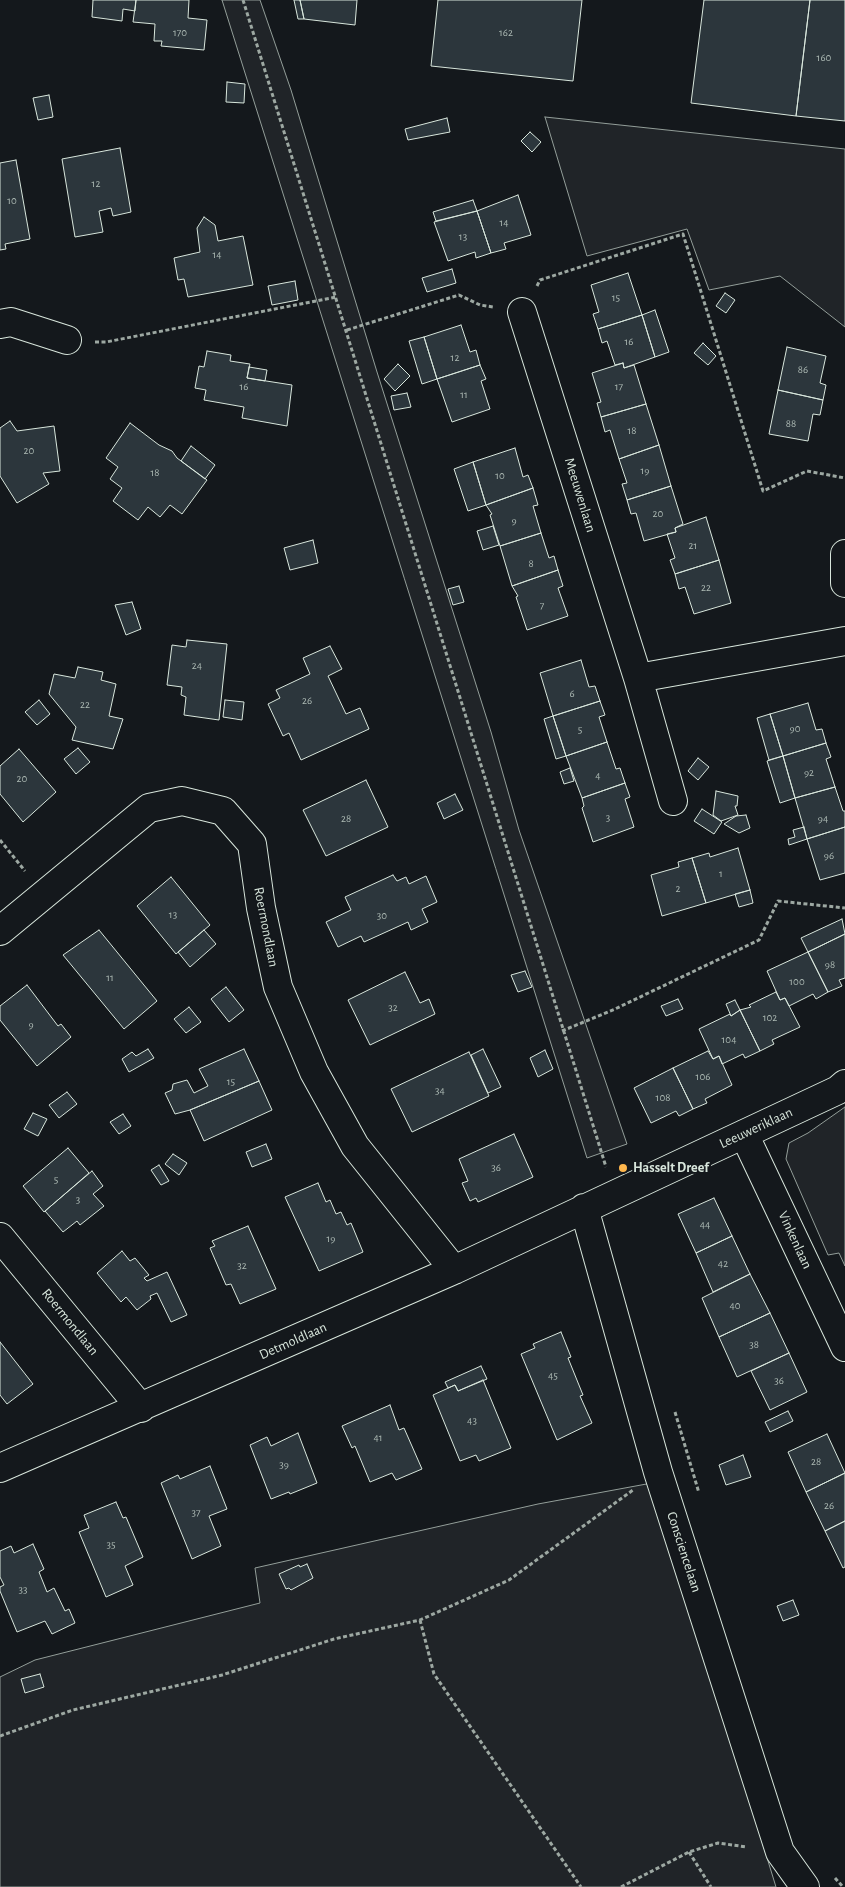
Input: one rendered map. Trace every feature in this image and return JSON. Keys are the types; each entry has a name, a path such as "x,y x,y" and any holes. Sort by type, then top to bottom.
{"street":[{"name":"Meeuwenlaan","path":"522,312 638,678 673,801"},
{"path":"0,324 11,322 67,340"},
{"path":"845,554 845,583"},
{"path":"638,678 845,642"},
{"name":"Roermondlaan","path":"0,931 149,808 182,801 223,811 252,844 261,908 278,987 314,1072 355,1146 454,1270"},
{"name":"Leeuweriklaan","path":"584,1208 838,1090 845,1084"},
{"name":"Vinkenlaan","path":"744,1134 845,1347"},
{"name":"Detmoldlaan","path":"0,1468 454,1270 584,1208"},
{"name":"Consciencelaan","path":"584,1208 658,1472 780,1852 805,1887"},
{"name":"Roermondlaan","path":"0,1237 141,1408"}],"path":[{"path":"243,0 347,330 562,1031 615,1195"},
{"path":"347,330 459,295 480,305 522,312 540,280 684,234 763,491 808,471 845,478"},
{"path":"67,340 106,342 336,297"},
{"path":"0,840 45,894"},
{"path":"562,1031 615,1009 759,940 778,901 845,908"},
{"path":"0,1736 73,1710 222,1675 334,1639 420,1620 509,1580 658,1472"},
{"path":"420,1620 434,1674 581,1887"},
{"path":"621,1887 689,1852 711,1887"}],"shaded area":[{"path":"222,0 260,0 291,90 377,372 491,732 519,830 627,1144 587,1158"},
{"path":"545,117 845,149 845,327 780,276 709,290 687,229 587,256"},
{"path":"845,1107 845,1266 839,1253 828,1255 786,1159 789,1143 808,1133"},
{"path":"652,1483 776,1887 0,1887 0,1677 35,1660 260,1603 255,1568 538,1504"}],"building":[{"path":"93,0 136,0 135,11 123,9 122,21 92,17"},
{"path":"136,0 189,0 188,18 207,20 204,50 161,46 162,41 154,41 155,24 133,22"},
{"path":"294,0 300,0 304,19 298,19"},
{"path":"300,0 357,0 355,25 304,19"},
{"path":"438,0 582,0 573,81 431,66"},
{"path":"704,0 810,0 796,116 691,103"},
{"path":"810,0 845,0 845,121 796,116"},
{"path":"227,82 245,84 244,103 226,102"},
{"path":"49,95 53,117 38,120 33,98"},
{"path":"447,118 450,132 408,140 405,129"},
{"path":"530,132 541,142 532,152 521,141"},
{"path":"120,148 131,212 113,216 111,208 99,211 103,232 75,237 62,159"},
{"path":"16,160 30,239 5,244 6,249 0,250 0,163"},
{"path":"518,195 531,235 504,243 506,249 491,253 477,211"},
{"path":"473,200 477,211 436,221 433,212"},
{"path":"477,211 491,253 476,258 475,252 448,261 434,222"},
{"path":"204,217 215,225 218,241 243,236 253,285 188,297 184,279 178,280 174,258 200,252 197,228"},
{"path":"452,269 456,283 427,292 422,278"},
{"path":"628,273 642,315 598,329 593,314 599,312 591,285"},
{"path":"295,281 298,300 272,305 268,286"},
{"path":"725,293 735,300 726,313 716,306"},
{"path":"655,310 669,352 655,357 642,315"},
{"path":"642,315 655,357 624,368 623,363 615,365 607,341 602,343 598,329"},
{"path":"461,325 470,352 476,350 480,365 437,379 424,337"},
{"path":"424,337 437,379 422,384 409,341"},
{"path":"703,343 716,356 708,365 694,353"},
{"path":"787,347 826,356 820,383 826,385 823,400 778,390"},
{"path":"207,351 231,355 230,361 250,364 247,378 292,385 287,426 242,418 244,407 204,400 206,390 195,388 199,366 204,367"},
{"path":"623,363 624,368 634,365 646,404 601,417 597,403 601,402 592,373"},
{"path":"398,364 410,376 395,391 384,379"},
{"path":"480,365 486,379 481,381 490,409 452,422 437,379"},
{"path":"249,367 267,370 265,381 247,378"},
{"path":"778,390 823,400 820,415 813,414 808,441 769,434"},
{"path":"407,393 411,407 394,410 391,396"},
{"path":"646,404 659,445 619,459 610,430 605,432 601,417"},
{"path":"10,421 17,431 54,426 60,471 43,473 49,484 17,503 0,476 0,428"},
{"path":"130,423 159,445 172,451 177,458 207,480 182,514 170,505 160,517 148,507 138,520 113,501 122,488 110,479 118,467 106,458"},
{"path":"659,445 671,486 627,500 622,484 627,483 619,459"},
{"path":"191,446 215,465 205,479 181,461"},
{"path":"515,448 523,477 528,475 533,488 486,505 473,462"},
{"path":"473,462 486,505 468,511 454,469"},
{"path":"671,486 683,524 675,528 676,532 644,541 636,513 631,514 627,500"},
{"path":"533,488 538,505 533,506 541,533 500,546 490,515 492,514 486,505"},
{"path":"706,517 719,560 675,574 670,560 675,558 667,534 676,532 675,528"},
{"path":"493,526 499,545 483,550 477,531"},
{"path":"541,533 549,558 554,556 558,570 512,586 500,546"},
{"path":"313,540 318,563 290,570 284,548"},
{"path":"719,560 731,603 694,614 685,587 679,589 675,574"},
{"path":"558,570 563,586 558,588 568,616 527,630 516,597 518,596 512,586"},
{"path":"459,586 464,602 453,605 448,589"},
{"path":"132,602 141,629 126,635 115,605"},
{"path":"187,640 227,644 219,720 184,715 186,697 181,695 182,687 167,685 172,645 186,647"},
{"path":"330,646 342,669 328,676 346,714 360,708 369,729 301,760 289,733 283,736 268,704 280,698 276,690 310,674 303,658"},
{"path":"581,660 589,687 595,686 600,701 553,716 540,673"},
{"path":"78,667 103,672 101,680 116,684 109,716 123,719 113,749 72,740 76,727 49,694 54,674 75,678"},
{"path":"39,700 50,714 37,725 25,712"},
{"path":"225,700 244,702 242,720 223,717"},
{"path":"600,701 605,715 599,717 607,742 566,756 553,716"},
{"path":"808,703 816,730 822,729 826,743 783,756 770,714"},
{"path":"770,714 783,756 769,760 757,718"},
{"path":"553,716 566,756 556,759 544,719"},
{"path":"607,742 616,769 620,768 625,783 582,798 566,756"},
{"path":"826,743 831,757 826,759 835,787 795,798 783,756"},
{"path":"78,748 90,762 76,774 64,759"},
{"path":"19,749 56,792 23,822 0,794 0,766"},
{"path":"783,756 795,798 780,803 767,761"},
{"path":"698,758 709,767 698,780 688,771"},
{"path":"570,768 574,781 564,784 560,772"},
{"path":"366,780 388,827 326,856 303,810"},
{"path":"625,783 630,797 625,799 634,827 593,842 582,808 584,806 582,798"},
{"path":"835,787 843,811 845,811 845,827 807,839 795,798"},
{"path":"716,791 738,796 737,806 735,806 738,815 721,821 713,815"},
{"path":"455,794 463,810 444,819 437,803"},
{"path":"702,809 722,822 714,834 694,821"},
{"path":"746,815 750,828 739,833 724,824 736,816"},
{"path":"804,827 807,839 789,845 788,839 795,837 793,830"},
{"path":"845,827 845,873 820,880 807,839"},
{"path":"738,848 750,890 706,903 692,858 709,853 710,857"},
{"path":"692,858 706,903 662,916 651,875 679,867 678,862"},
{"path":"393,875 397,881 406,877 409,884 426,876 437,902 422,909 428,922 411,930 408,922 364,942 361,936 338,947 326,922 351,910 345,897"},
{"path":"171,877 210,925 176,954 137,906"},
{"path":"750,890 753,903 739,907 735,894"},
{"path":"842,919 845,934 808,952 801,938"},
{"path":"99,930 157,1001 124,1029 63,955"},
{"path":"204,930 216,944 190,967 178,952"},
{"path":"845,934 845,978 839,980 842,986 828,992 808,952"},
{"path":"808,952 828,992 816,999 813,994 789,1006 785,998 780,1000 767,971"},
{"path":"525,971 532,987 518,992 511,975"},
{"path":"405,972 420,1003 429,999 435,1014 370,1045 348,1000"},
{"path":"27,985 58,1026 61,1024 71,1037 37,1066 0,1020 0,1006"},
{"path":"226,987 244,1010 229,1022 211,999"},
{"path":"776,992 780,1000 785,998 800,1027 772,1040 774,1044 760,1051 740,1010 751,1007 749,1005"},
{"path":"678,999 683,1009 666,1016 661,1006"},
{"path":"735,1000 740,1010 731,1016 726,1004"},
{"path":"189,1007 201,1022 186,1033 174,1019"},
{"path":"740,1010 760,1051 745,1058 743,1054 722,1064 719,1056 713,1059 699,1029 730,1014 731,1016"},
{"path":"148,1049 154,1058 129,1072 122,1059 132,1052 136,1056"},
{"path":"244,1049 259,1081 190,1110 175,1114 165,1093 172,1090 173,1084 187,1080 194,1093 208,1086 199,1069"},
{"path":"483,1049 501,1087 488,1093 471,1055"},
{"path":"545,1050 553,1069 538,1077 530,1058"},
{"path":"708,1051 713,1059 719,1056 732,1085 705,1099 707,1103 693,1109 673,1068"},
{"path":"469,1052 489,1096 412,1132 391,1089"},
{"path":"673,1068 693,1109 679,1116 676,1111 651,1123 634,1088"},
{"path":"259,1081 272,1110 204,1141 190,1110"},
{"path":"67,1092 77,1104 59,1118 49,1105"},
{"path":"33,1113 47,1119 38,1136 24,1129"},
{"path":"123,1114 131,1126 119,1134 110,1122"},
{"path":"514,1134 533,1177 478,1202 476,1198 470,1201 462,1183 468,1181 459,1159"},
{"path":"266,1144 272,1159 252,1167 246,1152"},
{"path":"68,1148 89,1173 44,1212 23,1186"},
{"path":"173,1154 187,1163 179,1175 165,1164"},
{"path":"159,1165 169,1181 161,1185 151,1170"},
{"path":"92,1171 103,1186 93,1194 104,1206 80,1225 77,1221 63,1232 45,1211"},
{"path":"318,1183 326,1202 330,1200 336,1214 341,1212 347,1225 351,1223 363,1252 319,1271 285,1197"},
{"path":"714,1198 732,1236 696,1253 678,1214"},
{"path":"248,1226 276,1289 240,1304 231,1284 226,1285 210,1248 215,1246 212,1241"},
{"path":"732,1236 750,1274 713,1292 696,1253"},
{"path":"122,1251 130,1261 135,1258 149,1275 144,1278 147,1281 167,1272 187,1315 171,1322 157,1293 150,1296 151,1299 137,1310 126,1297 121,1302 97,1273"},
{"path":"750,1274 770,1313 719,1337 702,1298"},
{"path":"770,1313 789,1353 737,1377 719,1337"},
{"path":"561,1332 571,1357 568,1358 583,1395 580,1396 592,1423 557,1440 521,1354 535,1348 533,1344"},
{"path":"0,1342 33,1384 7,1404 0,1395"},
{"path":"789,1353 807,1392 770,1410 751,1371"},
{"path":"481,1366 487,1379 458,1391 455,1385 448,1388 445,1382"},
{"path":"483,1380 511,1448 479,1461 476,1455 460,1461 433,1395 455,1385 458,1391"},
{"path":"390,1405 399,1430 404,1428 422,1469 396,1480 392,1473 370,1482 355,1446 352,1448 342,1426"},
{"path":"788,1411 793,1421 770,1432 765,1422"},
{"path":"298,1433 317,1483 290,1494 289,1492 271,1499 250,1445 267,1437 271,1446"},
{"path":"827,1434 845,1473 806,1492 788,1452"},
{"path":"743,1455 751,1477 726,1485 719,1465"},
{"path":"210,1466 227,1509 209,1516 221,1546 192,1559 161,1483 178,1475 180,1479"},
{"path":"845,1473 845,1521 825,1531 806,1492"},
{"path":"116,1502 123,1518 126,1517 143,1557 125,1566 133,1585 106,1597 79,1532 89,1528 84,1515"},
{"path":"845,1521 845,1567 843,1568 825,1531"},
{"path":"33,1544 44,1569 39,1572 47,1592 54,1588 65,1611 69,1609 75,1623 52,1634 45,1621 17,1632 0,1591 0,1587 4,1585 0,1577 0,1551 11,1546 14,1553"},
{"path":"307,1564 313,1578 291,1590 289,1588 286,1589 279,1574 299,1565 300,1567"},
{"path":"793,1600 799,1615 783,1621 777,1606"},
{"path":"40,1674 44,1687 25,1693 21,1679"}],"place":[{"name":"Hasselt Dreef","path":"623,1168"}]}
